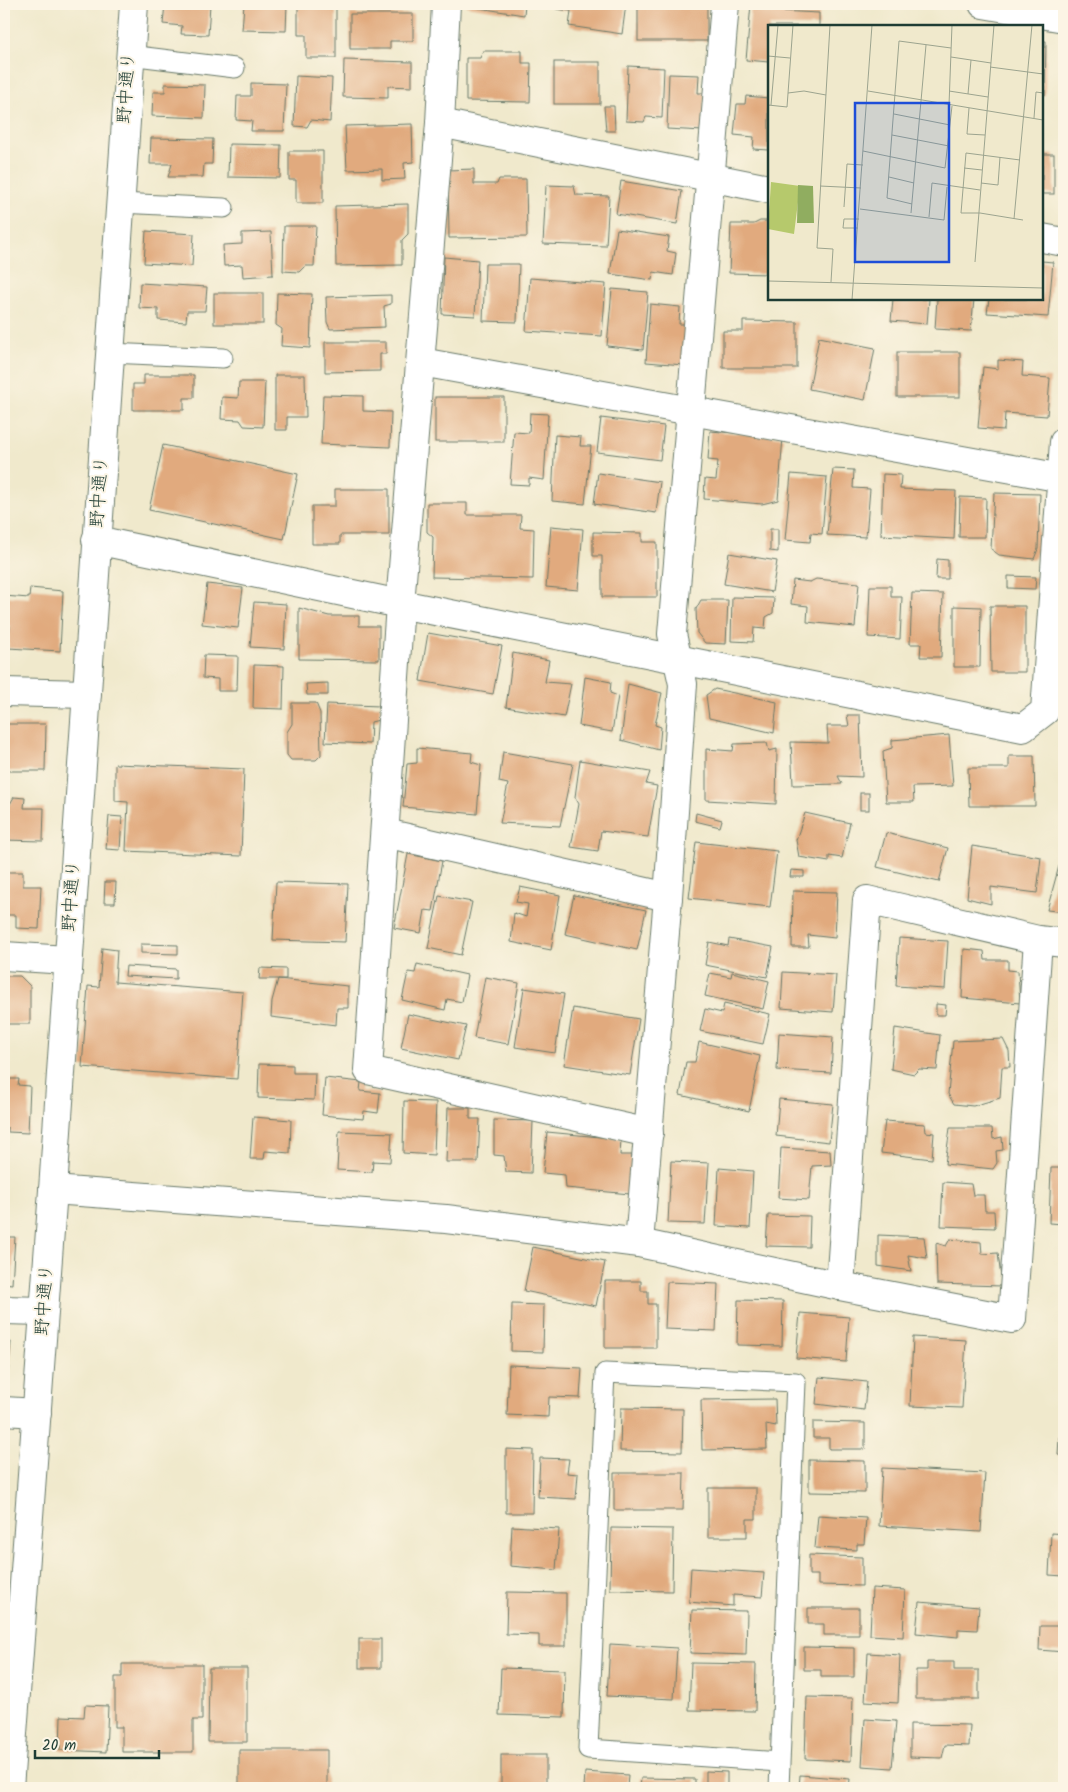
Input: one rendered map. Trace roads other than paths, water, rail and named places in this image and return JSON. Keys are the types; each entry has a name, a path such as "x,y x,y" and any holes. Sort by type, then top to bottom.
{"street":[{"name":"野中通り","path":"9,1788 53,1190 67,960 134,4"},
{"path":"446,4 440,123 400,604 368,1070 649,1133"},
{"path":"639,1243 668,898 683,684 672,634 725,4"},
{"path":"984,4 1063,13"},
{"path":"440,123 768,189"},
{"path":"1043,238 1064,242"},
{"path":"421,362 1062,478"},
{"path":"96,540 400,604 1024,728 1045,711 1064,442"},
{"path":"4,692 87,694"},
{"path":"385,833 668,898"},
{"path":"53,1190 446,1219 639,1243 840,1286 1012,1319 1051,942 867,900 840,1286"},
{"path":"4,956 67,960"},
{"path":"4,1310 43,1311"},
{"path":"4,1411 37,1413"}],"lane":[{"path":"130,55 235,68"},
{"path":"119,203 224,208"},
{"path":"109,353 223,358"},
{"path":"779,1788 796,1382 605,1373 588,1749 780,1762"}]}
